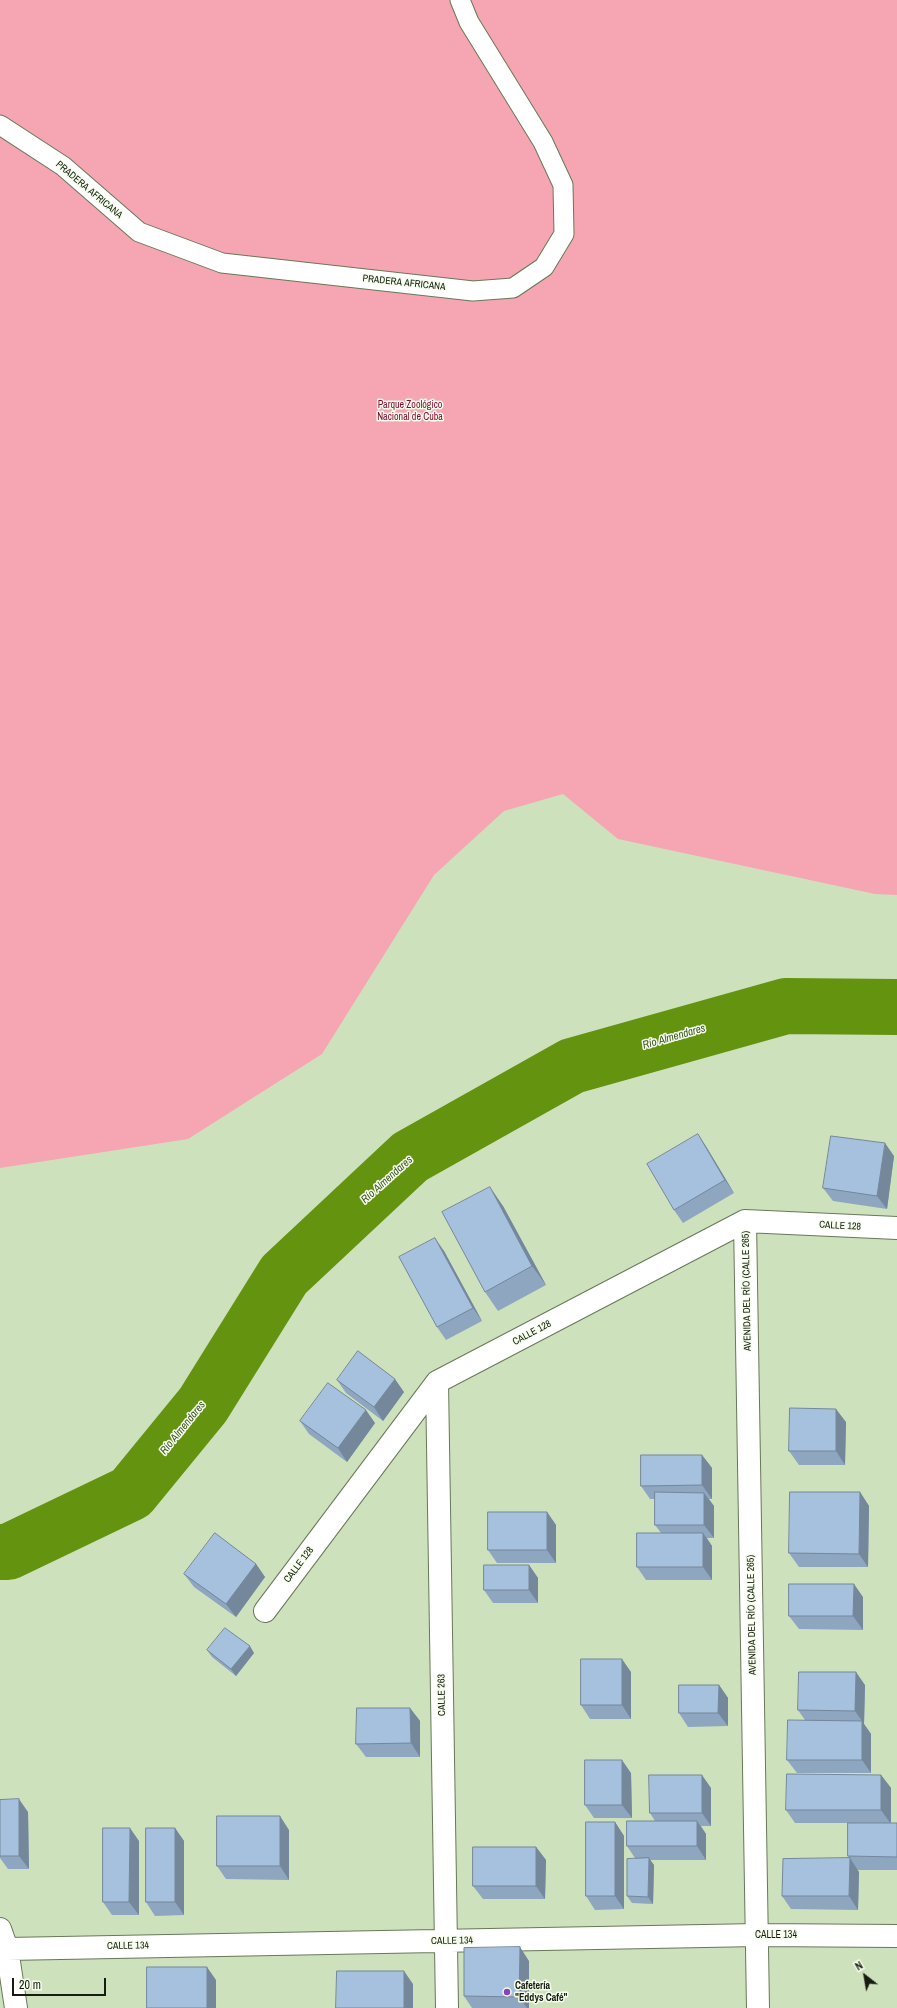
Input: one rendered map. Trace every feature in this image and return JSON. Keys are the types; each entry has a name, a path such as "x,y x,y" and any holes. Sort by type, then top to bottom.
{"street":[{"name":"CALLE 128","path":"265,1611 437,1382 745,1221 897,1228"},
{"name":"AVENIDA DEL RÍO (CALLE 265)","path":"745,1221 758,1935 758,2008"},
{"name":"CALLE 263","path":"437,1382 447,2008"},
{"name":"CALLE 134","path":"4,1939 446,1941 758,1935 897,1936"},
{"path":"4,1939 16,2008"}],"lane":[{"name":"PRADERA AFRICANA","path":"0,125 63,166 139,232 222,263 473,291 512,288 544,267 564,234 562,185 543,142 470,22 460,0"}],"green space":[{"name":"Parque Zoológico Nacional de Cuba","path":"0,0 897,0 897,895 875,894 618,839 563,794 504,811 434,875 322,1054 188,1139 0,1168"}],"building":[{"path":"698,1134 725,1180 674,1210 647,1164"},
{"path":"831,1136 885,1143 877,1196 823,1188"},
{"path":"490,1187 532,1266 485,1292 442,1212"},
{"path":"435,1238 473,1308 437,1327 399,1257"},
{"path":"358,1351 395,1379 374,1407 337,1380"},
{"path":"328,1383 366,1410 338,1448 300,1421"},
{"path":"790,1408 836,1409 836,1451 789,1451"},
{"path":"641,1455 702,1455 702,1485 641,1486"},
{"path":"655,1492 704,1493 704,1525 655,1525"},
{"path":"790,1492 860,1492 859,1554 789,1553"},
{"path":"488,1512 547,1512 547,1550 488,1550"},
{"path":"215,1533 256,1564 226,1604 184,1574"},
{"path":"637,1533 703,1533 703,1567 637,1567"},
{"path":"484,1565 529,1565 529,1590 484,1590"},
{"path":"789,1584 854,1584 853,1616 789,1616"},
{"path":"225,1628 250,1646 231,1669 207,1650"},
{"path":"581,1659 622,1659 622,1705 581,1705"},
{"path":"799,1672 856,1672 855,1711 798,1710"},
{"path":"679,1685 719,1685 718,1713 679,1713"},
{"path":"357,1708 410,1708 411,1743 356,1744"},
{"path":"788,1720 862,1721 862,1760 787,1760"},
{"path":"585,1760 622,1760 622,1805 585,1805"},
{"path":"787,1774 881,1775 881,1810 786,1810"},
{"path":"649,1775 702,1775 702,1813 650,1813"},
{"path":"19,1799 19,1856 0,1856 0,1800"},
{"path":"217,1816 280,1816 280,1866 217,1866"},
{"path":"627,1821 697,1821 697,1846 627,1846"},
{"path":"586,1822 615,1822 615,1896 586,1896"},
{"path":"848,1823 897,1823 897,1857 848,1856"},
{"path":"103,1828 130,1828 129,1902 103,1902"},
{"path":"146,1828 175,1828 175,1902 146,1902"},
{"path":"473,1847 536,1847 536,1886 473,1886"},
{"path":"649,1858 648,1897 627,1896 627,1859"},
{"path":"850,1858 849,1896 782,1896 783,1859"},
{"path":"520,1947 519,1997 464,1996 464,1948"},
{"path":"147,1967 207,1967 207,2008 147,2008"},
{"path":"337,1971 404,1971 404,2008 336,2008"}],"waterway":[{"name":"Río Almendares","path":"0,1552 8,1552 131,1493 203,1405 284,1275 410,1157 572,1066 786,1006 897,1007"}],"place":[{"name":"Cafetería \"Eddys Café\"","path":"507,1992"}]}
